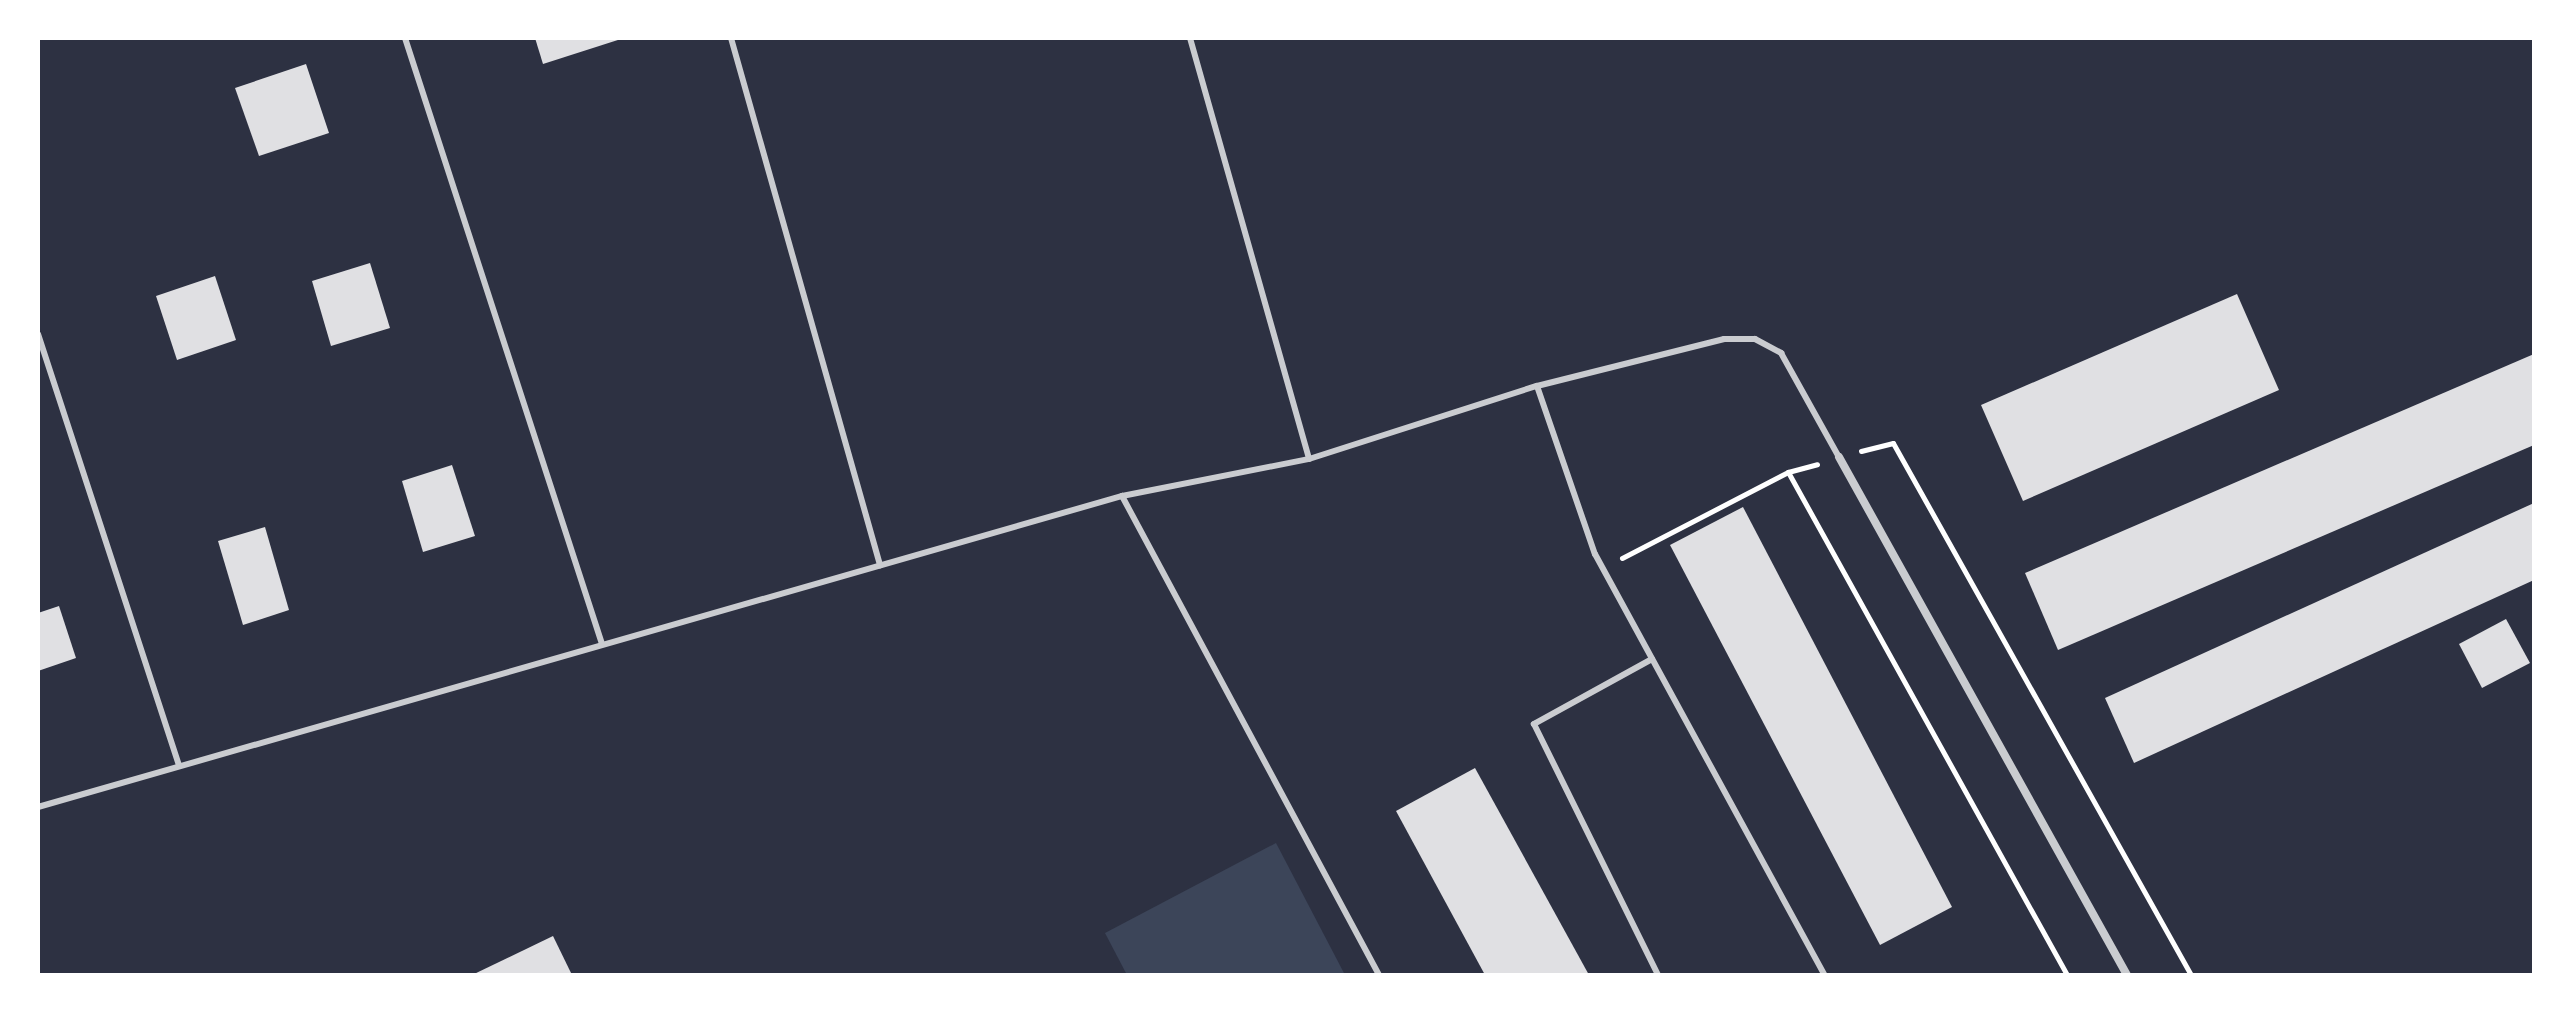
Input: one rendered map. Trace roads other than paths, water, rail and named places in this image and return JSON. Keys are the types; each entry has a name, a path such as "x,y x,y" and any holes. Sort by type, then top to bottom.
{"street":[{"path":"1839,457 2127,975"}],"lane":[{"path":"405,38 602,644"},
{"path":"731,38 880,565"},
{"path":"1190,38 1309,459"},
{"path":"38,334 179,766"},
{"path":"38,807 1122,496 1309,459 1537,386 1724,339 1755,339 1781,353 1798,375 1839,457"},
{"path":"1537,386 1602,569 1825,975"},
{"path":"1122,496 1379,975"},
{"path":"1652,659 1534,724 1658,975"}]}
